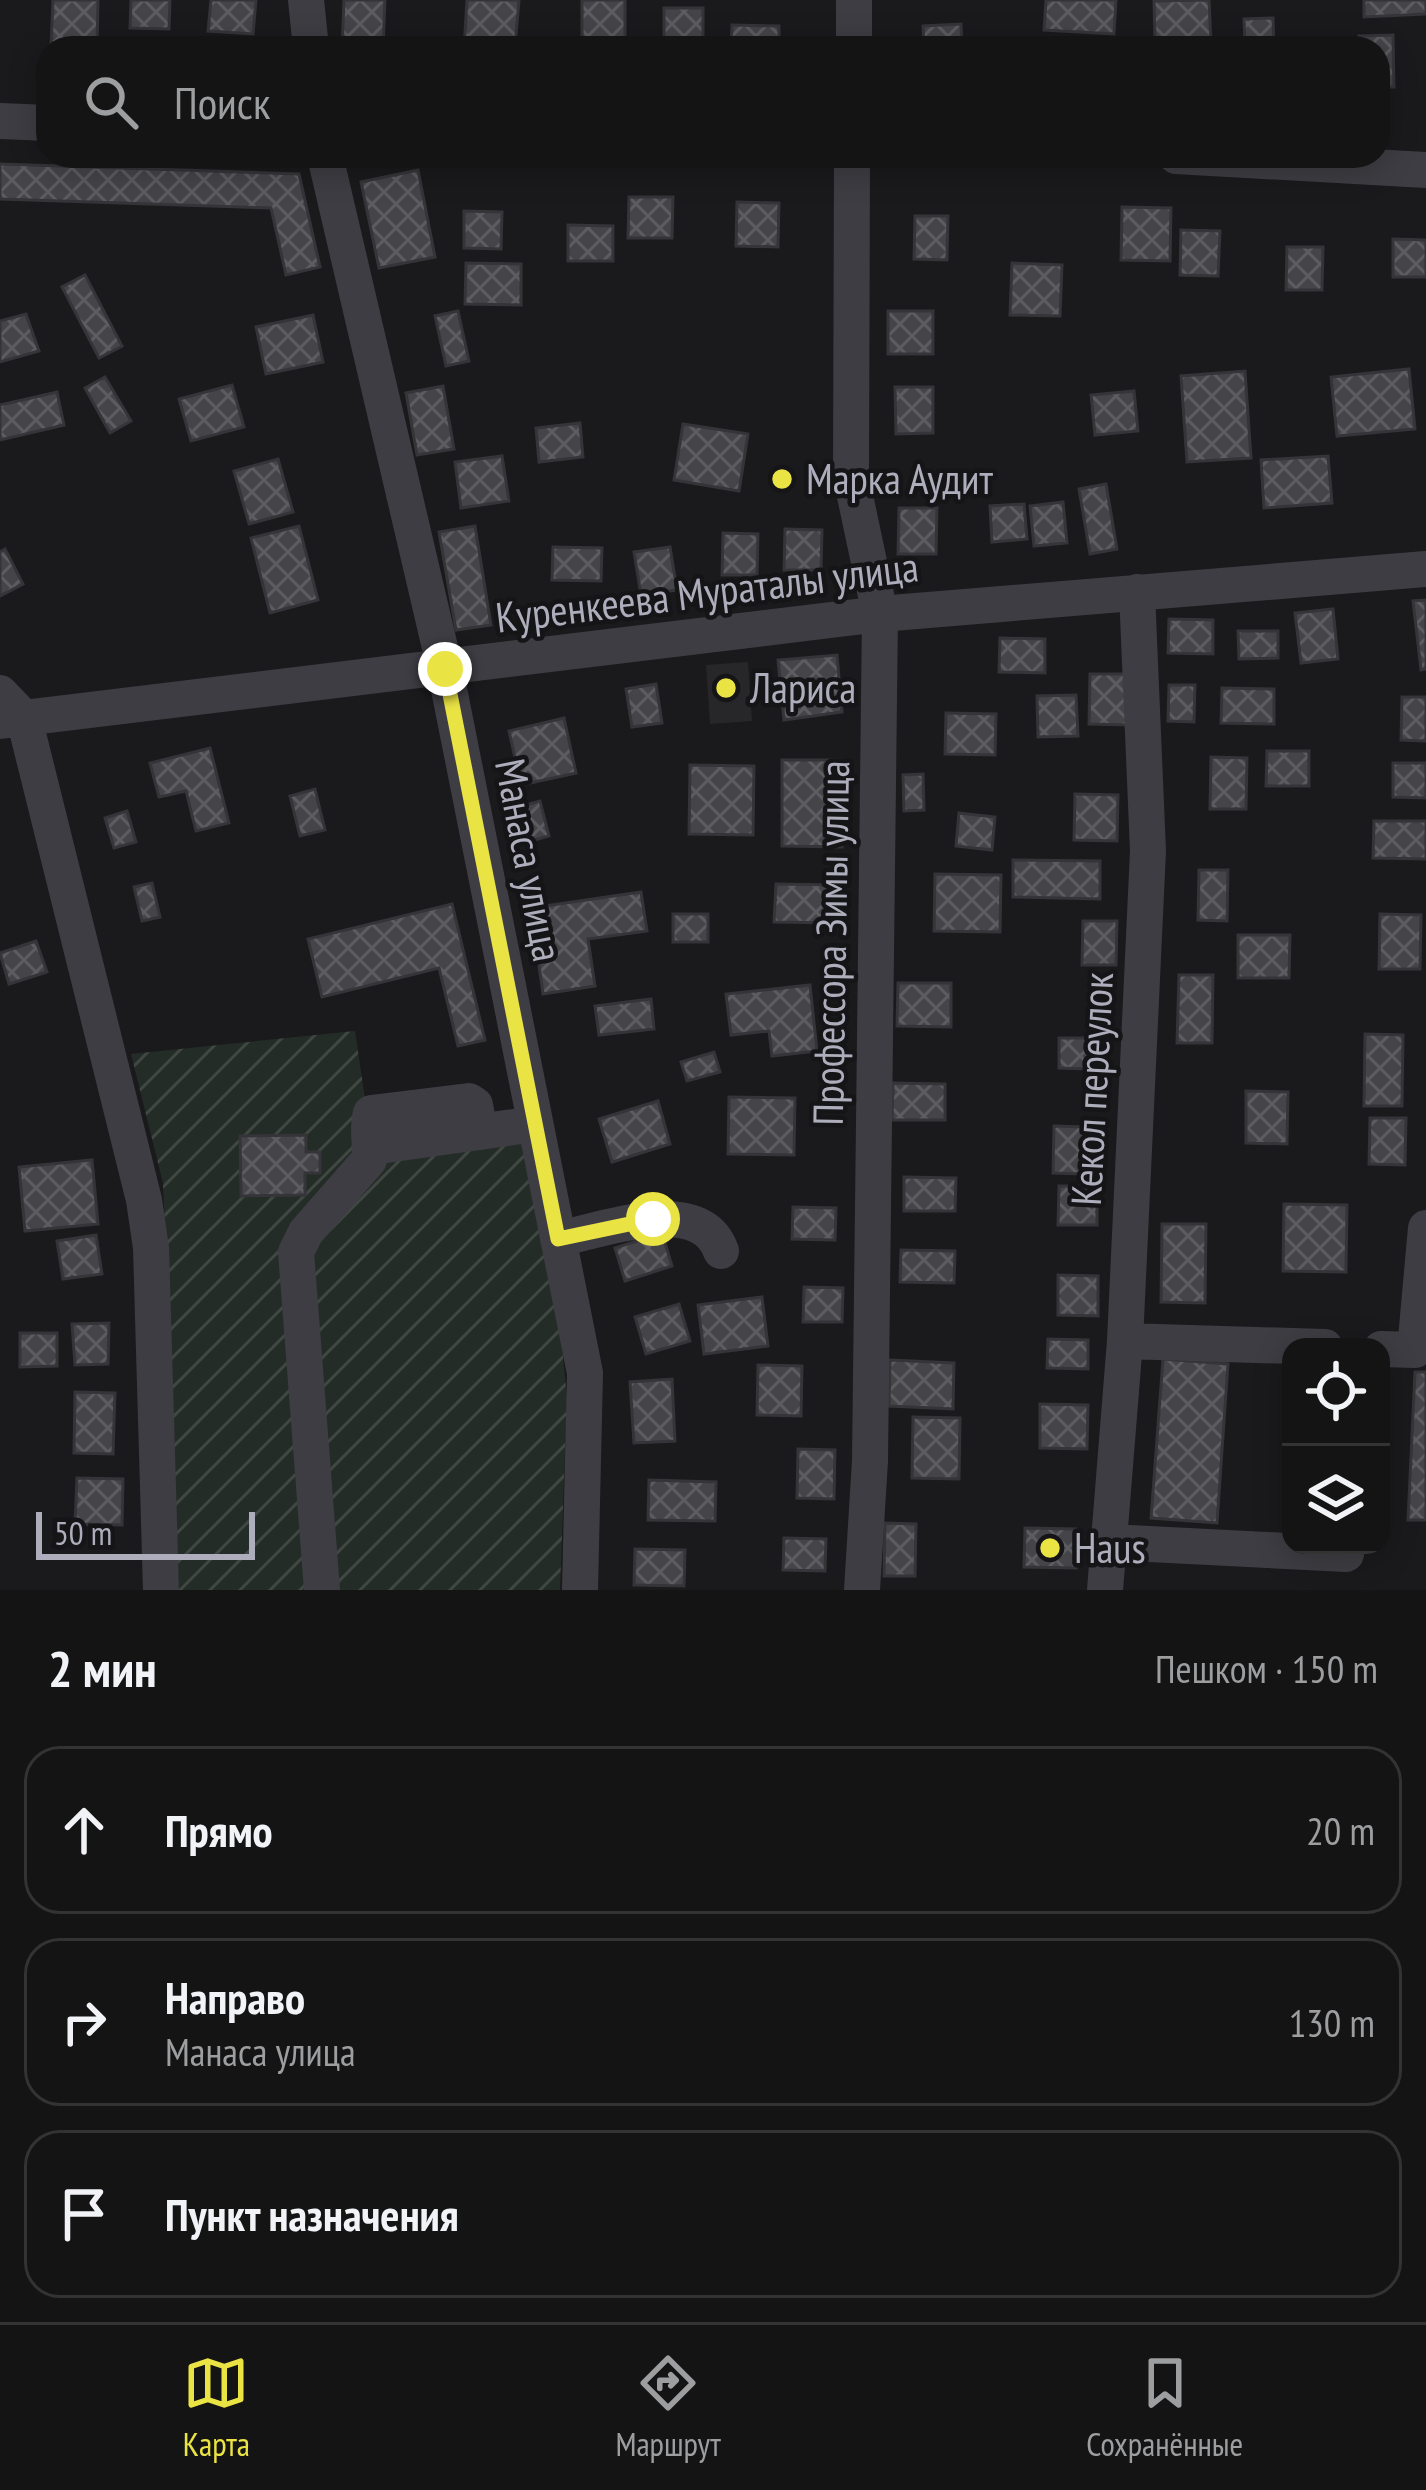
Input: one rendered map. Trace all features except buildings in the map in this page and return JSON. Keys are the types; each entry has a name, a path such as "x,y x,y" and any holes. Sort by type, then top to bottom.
{"street":[{"path":"306,0 310,36"},
{"path":"854,0 854,36"},
{"path":"0,121 36,122"},
{"name":"Манаса улица","path":"329,168 445,669 585,1373 580,1590"},
{"name":"Профессора Зимы улица","path":"852,168 851,476 880,614 870,1461 862,1590"},
{"path":"1390,168 1426,170"},
{"name":"Куренкеева Мураталы улица","path":"8,711 445,669 880,614 1426,568"},
{"name":"Кекол переулок","path":"1105,1590 1125,1341 1148,851 1136,592"},
{"path":"8,711 144,1200 151,1248 161,1590"},
{"path":"322,1590 296,1252 306,1232 368,1160 372,1147 535,1124"},
{"path":"558,1239 653,1219 676,1219 694,1222 715,1235 721,1251"},
{"path":"1390,1349 1414,1350 1426,1228"},
{"path":"1125,1341 1282,1346"},
{"path":"1110,1542 1282,1551"}],"shaded area":[{"path":"748,662 752,721 710,724 706,665"},
{"path":"355,1031 372,1147 521,1134 562,1346 567,1398 560,1590 179,1590 163,1183 131,1054"}],"place":[{"name":"Марка Аудит","path":"782,479"},
{"name":"Лариса","path":"726,688"},
{"name":"Haus","path":"1050,1548"}],"route":[{"path":"445,669 558,1239 653,1219"}]}
